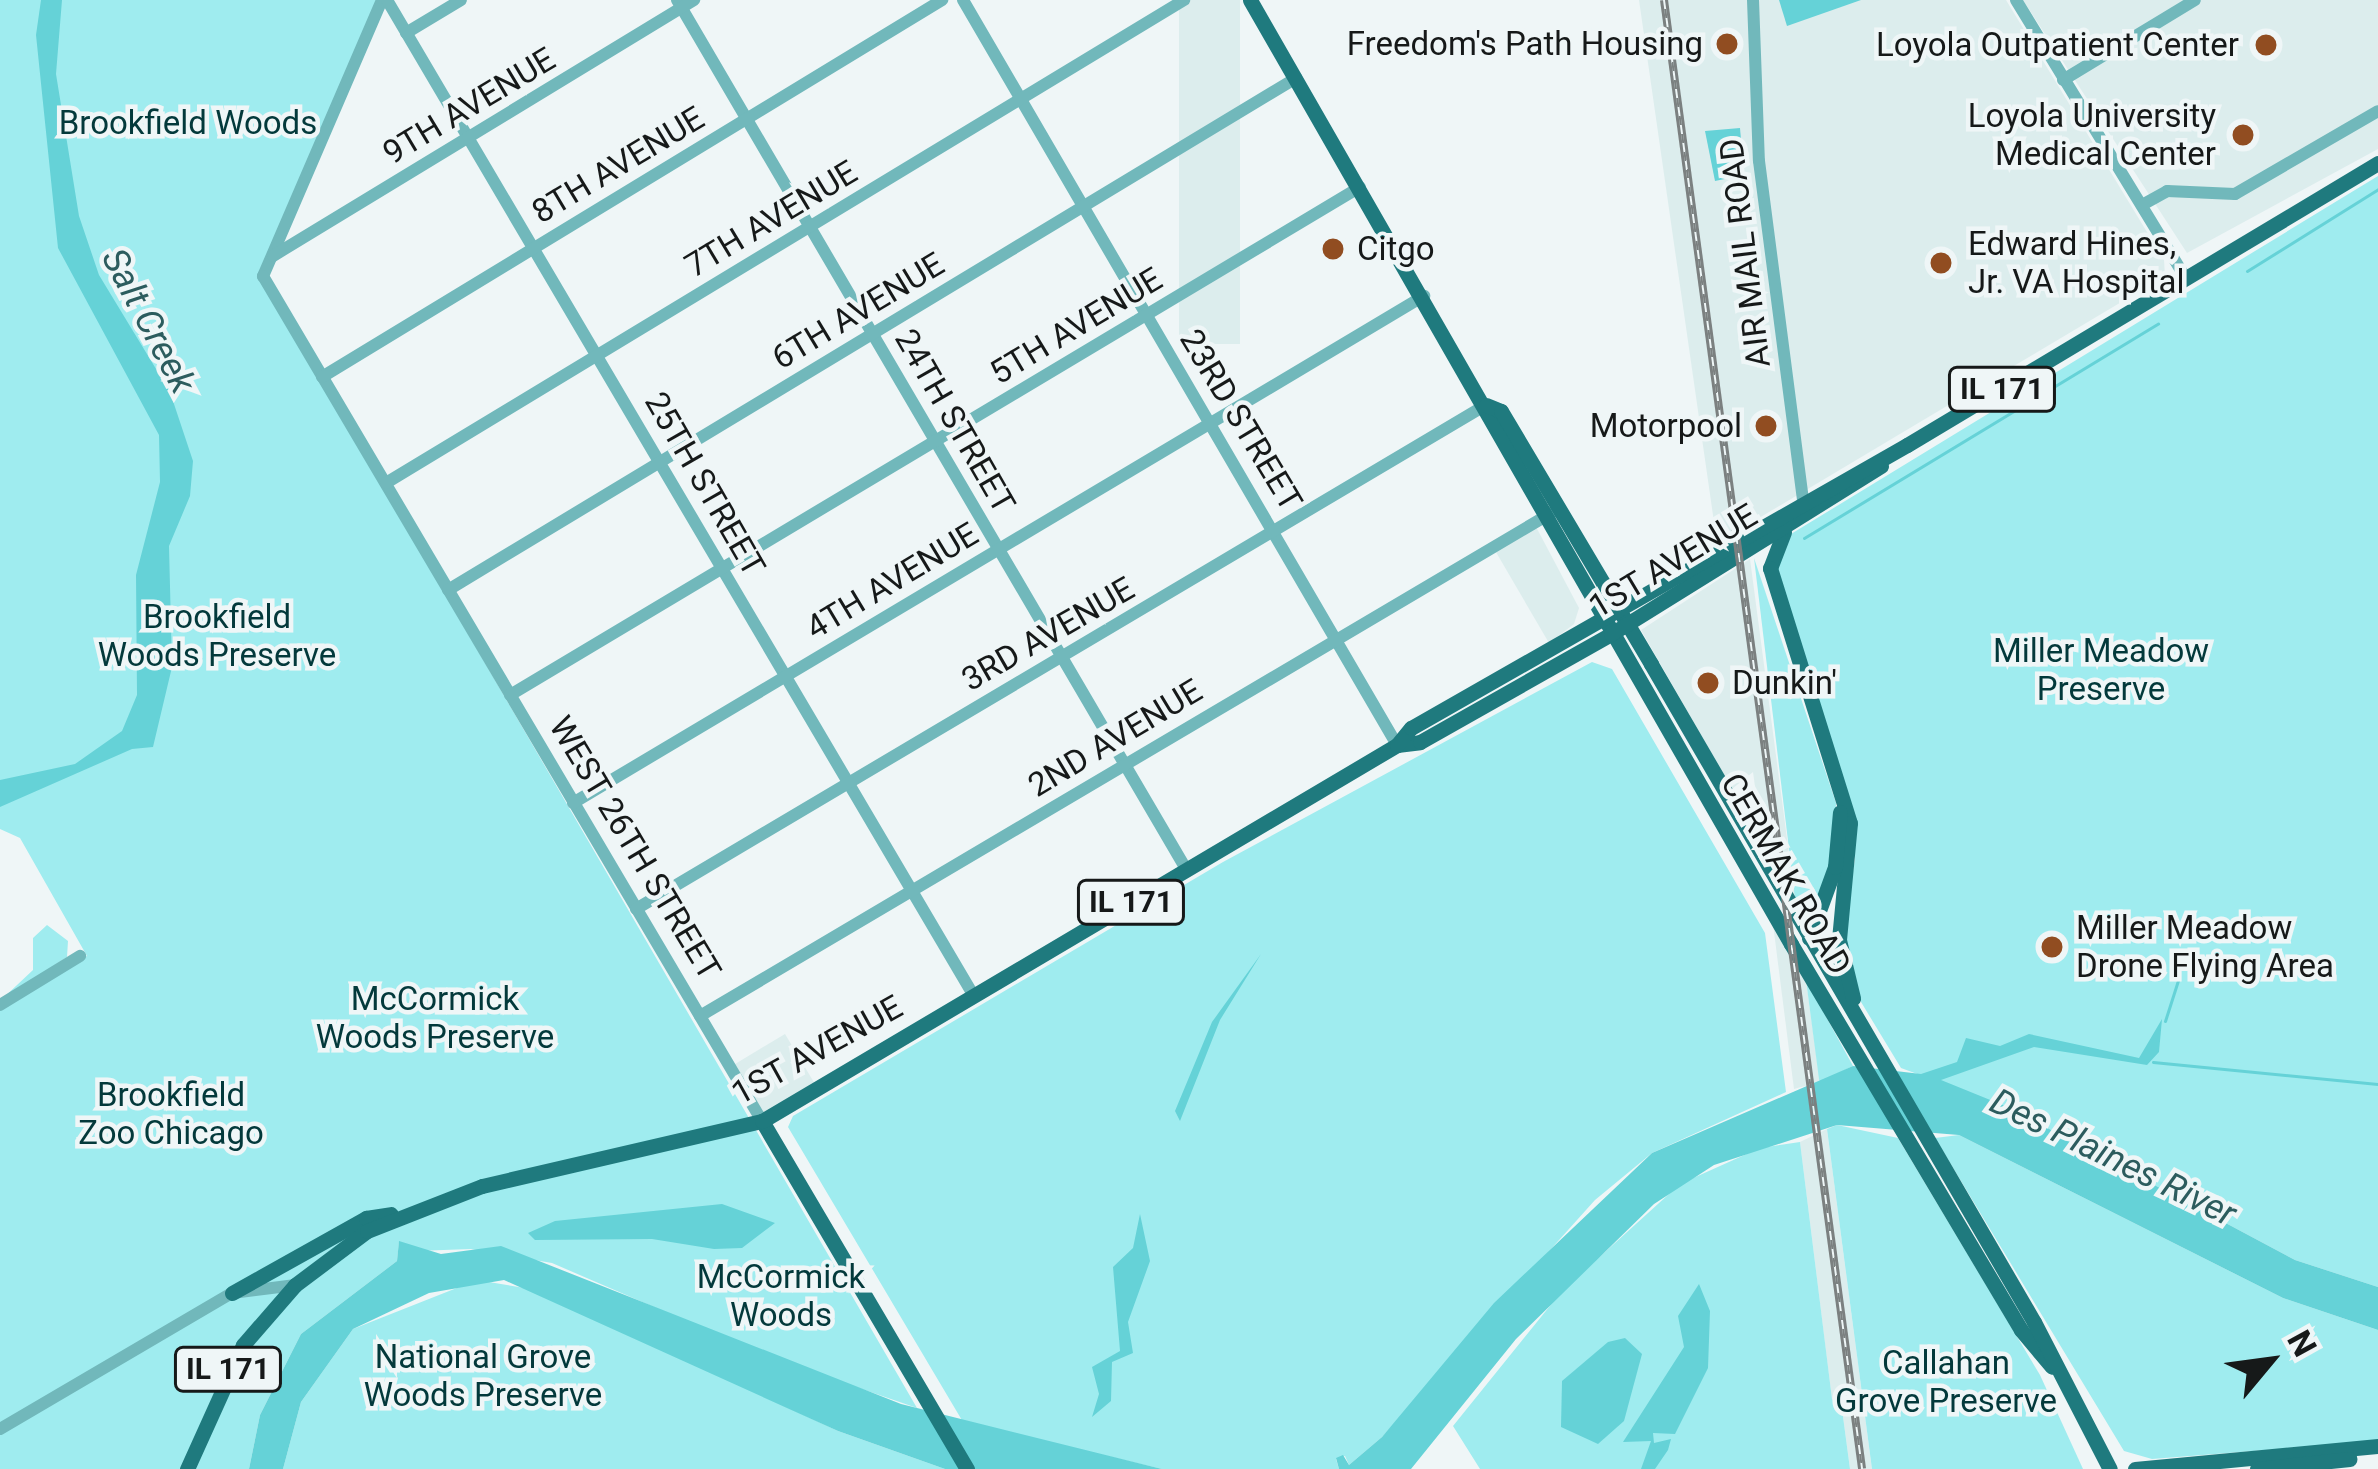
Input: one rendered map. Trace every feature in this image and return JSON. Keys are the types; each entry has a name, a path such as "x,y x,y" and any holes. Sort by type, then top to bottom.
{"main road":[{"name":"CERMAK ROAD","path":"1250,0 1486,404 1501,411 1628,625 1927,1138 2110,1469"},
{"name":"1ST AVENUE","path":"1397,745 1420,742 1628,625 1790,526 1907,445 2378,164"},
{"name":"CERMAK ROAD","path":"1486,404 1484,418 1810,976 2021,1330 2052,1366"},
{"name":"1ST AVENUE","path":"187,1469 228,1370 295,1285 351,1241 411,1210 762,1121 1397,745 1411,728 1766,521 1802,494 1907,445"},
{"path":"1766,521 1760,544 1839,808 1835,867 1809,936 1810,976"},
{"path":"1790,526 1770,568 1848,807 1852,863 1840,954 1864,1029"},
{"path":"1591,562 1627,589 1671,576"},
{"path":"1570,566 1582,612 1571,635"},
{"path":"1580,652 1601,650 1629,665"},
{"name":"WEST 26TH STREET","path":"762,1121 967,1469"},
{"path":"232,1293 366,1219 411,1210"},
{"path":"2135,1469 2378,1446"},
{"path":"2257,1469 2378,1457"}],"street":[{"name":"25TH STREET","path":"385,0 974,996"},
{"path":"272,257 385,0"},
{"path":"406,33 461,0"},
{"name":"8TH AVENUE","path":"322,376 942,0"},
{"name":"23RD STREET","path":"963,0 1397,745"},
{"name":"7TH AVENUE","path":"386,483 1184,0"},
{"name":"AIR MAIL ROAD","path":"1753,0 1759,161 1802,494"},
{"path":"2016,0 2186,278"},
{"path":"2063,80 2195,0"},
{"name":"9TH AVENUE","path":"272,257 684,3"},
{"name":"24TH STREET","path":"684,3 746,118 1186,869"},
{"name":"6TH AVENUE","path":"448,590 1296,79"},
{"path":"2142,205 2167,191 2235,194 2378,111"},
{"name":"5TH AVENUE","path":"510,695 1360,187"},
{"name":"WEST 26TH STREET","path":"272,257 263,276 762,1121"},
{"name":"4TH AVENUE","path":"573,803 1424,296"},
{"name":"3RD AVENUE","path":"636,909 1486,404"},
{"name":"2ND AVENUE","path":"700,1016 1559,508"},
{"path":"0,1005 80,956"},
{"path":"0,1429 232,1293 295,1285"}],"shaded area":[{"name":"Salt Creek","path":"41,0 62,0 56,74 79,216 99,275 170,392 193,461 190,496 169,546 172,667 153,747 132,749 0,807 0,780 75,764 122,731 137,695 136,575 160,482 159,435 58,248 36,35"},
{"path":"1179,0 1240,0 1240,344 1179,344"},
{"name":"Edward Hines, Jr. VA Hospital","path":"1639,0 2006,0 2164,260 2165,276 1717,543"},
{"path":"1779,0 1861,0 1787,26"},
{"name":"Loyola University Medical Center","path":"2023,0 2378,0 2378,149 2187,253"},
{"path":"1740,128 1744,175 1715,181 1705,131"},
{"path":"1534,523 1579,608 1574,624 1549,643 1493,547"},
{"path":"1750,559 1795,899 1763,845 1753,772 1732,789 1641,630"},
{"path":"1773,924 1806,980 1820,1082 1794,1089"},
{"path":"1261,954 1220,1020 1180,1121 1175,1111 1212,1022"},
{"path":"2162,1019 2159,1052 2147,1065 2034,1047 1941,1080 2010,1108 2295,1260 2378,1287 2378,1330 2283,1298 1959,1135 1837,1125 1714,1165 1654,1204 1516,1339 1411,1469 1339,1469 1336,1458 1343,1455 1349,1465 1382,1437 1494,1303 1652,1153 1853,1066 1921,1074 1957,1062 1966,1038 2000,1046 2029,1034 2139,1058"},
{"path":"785,1034 817,1087 763,1120 731,1066"},
{"path":"1827,1129 1872,1469 1850,1469 1842,1409 1832,1400 1800,1142"},
{"path":"722,1204 775,1223 742,1248 714,1249 652,1239 535,1240 528,1233 555,1221"},
{"path":"1140,1214 1150,1261 1128,1322 1133,1353 1112,1362 1111,1401 1092,1417 1099,1394 1092,1367 1120,1351 1113,1267 1133,1248"},
{"path":"399,1241 441,1254 501,1246 901,1404 1162,1469 945,1469 838,1431 504,1280 429,1293 353,1329 301,1402 283,1469 249,1469 260,1415 301,1334 397,1261"},
{"path":"1699,1284 1710,1311 1708,1368 1675,1434 1653,1433 1654,1443 1671,1439 1668,1450 1655,1469 1641,1469 1651,1441 1623,1442 1684,1347 1678,1316"},
{"path":"1625,1338 1642,1354 1624,1421 1598,1444 1561,1427 1562,1381 1608,1342"}],"green space":[{"path":"0,0 377,0 259,273 917,1408 772,1358 552,1263 471,1249 416,1251 399,1242 397,1261 301,1334 260,1415 249,1469 0,1469 0,1008 87,956 20,838 0,829"},
{"name":"Miller Meadow Preserve","path":"2378,176 2378,1287 2295,1260 2010,1108 1901,1068 1858,997 1843,932 1855,859 1852,810 1774,572 1791,534"},
{"path":"1754,558 1836,803 1834,855 1809,921 1795,899"},
{"path":"1592,662 1612,669 1765,933 1786,1092 1652,1153 1595,1200 1382,1437 1349,1465 1345,1456 1336,1459 1339,1469 1162,1469 963,1422 788,1127 793,1116 1223,862"},
{"path":"47,925 68,941 67,957 0,1001 33,970 33,938"},
{"path":"1806,980 1853,1066 1820,1082 1819,1079"},
{"name":"Callahan Grove Preserve","path":"1837,1125 1898,1138 2040,1375 2083,1469 1872,1469 1827,1129"},
{"path":"1959,1135 2283,1298 2378,1330 2378,1441 2152,1459 2124,1451 1935,1138"},
{"path":"1800,1142 1832,1399 1842,1409 1850,1469 1480,1469 1453,1426 1562,1291 1680,1184 1760,1148"},
{"name":"National Grove Woods Preserve","path":"477,1280 537,1290 838,1431 945,1469 283,1469 301,1402 353,1329"}],"waterway":[{"path":"2247,271 2378,189"},
{"path":"1804,538 2158,324"},
{"path":"2165,1021 2179,977"},
{"path":"2153,1062 2378,1084"}],"railway":[{"path":"1664,0 1862,1469"}],"place":[{"name":"Freedom's Path Housing","path":"1727,44"},
{"name":"Loyola Outpatient Center","path":"2266,45"},
{"name":"Loyola University Medical Center","path":"2243,135"},
{"name":"Citgo","path":"1333,249"},
{"name":"Edward Hines, Jr. VA Hospital","path":"1941,263"},
{"name":"Motorpool","path":"1766,426"},
{"name":"Dunkin'","path":"1708,683"},
{"name":"Miller Meadow Drone Flying Area","path":"2052,947"}],"park label":[{"name":"Brookfield Woods","path":"188,123"},
{"name":"Brookfield Woods Preserve","path":"217,636"},
{"name":"McCormick Woods Preserve","path":"435,1018"},
{"name":"Brookfield Zoo Chicago","path":"171,1114"},
{"name":"McCormick Woods","path":"781,1296"}],"water label":[{"name":"Des Plaines River","path":"2113,1158"}]}
